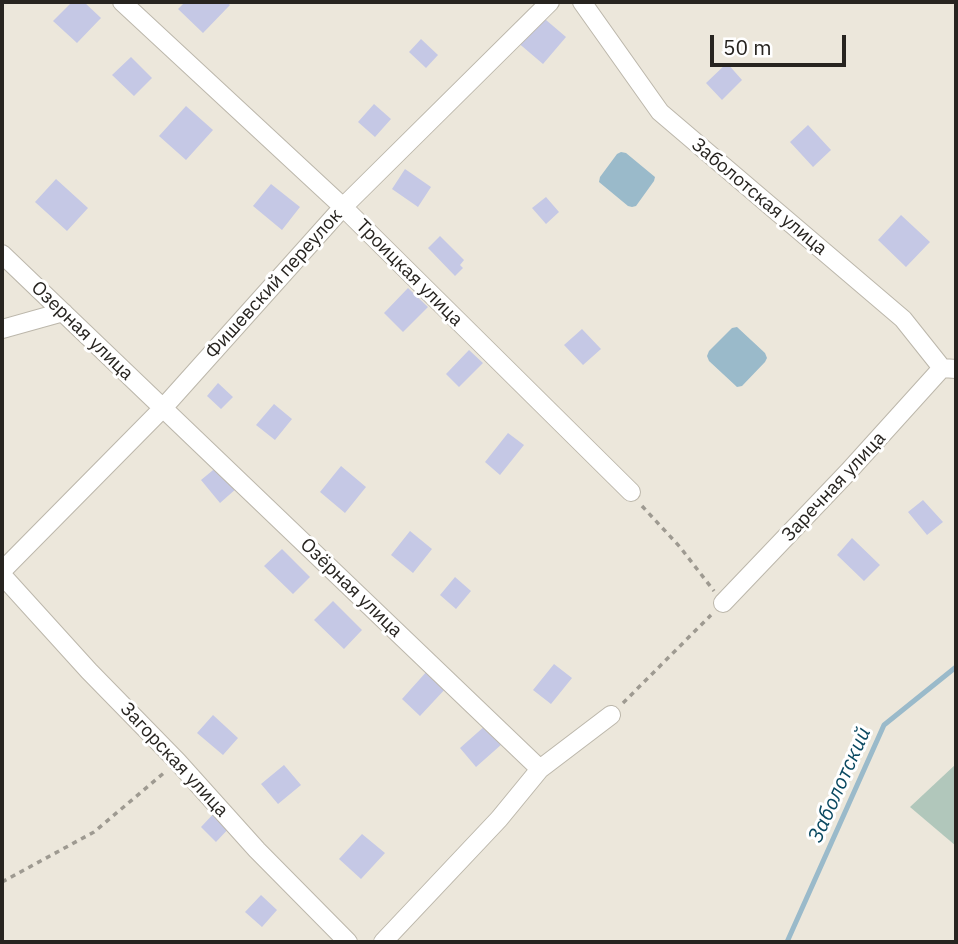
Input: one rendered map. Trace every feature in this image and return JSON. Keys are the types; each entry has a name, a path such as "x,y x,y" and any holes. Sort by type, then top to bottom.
{"street":[{"name":"Троицкая улица","path":"122,2 343,207 631,492"},
{"name":"Фишевский переулок","path":"2,573 163,408 343,207 550,2"},
{"name":"Заболотская улица","path":"582,2 660,112 903,319 949,369"},
{"name":"Озерная улица","path":"2,254 163,408"},
{"path":"2,329 63,312"},
{"name":"Заречная улица","path":"723,603 949,369"},
{"name":"Озёрная улица","path":"163,408 540,769"},
{"name":"Загорская улица","path":"2,573 89,671 177,761 257,850 348,942"},
{"path":"383,942 499,819 540,769 611,715"}],"path":[{"path":"611,715 723,603 680,547 631,492"},
{"path":"2,882 94,832 177,761"}],"green space":[{"path":"956,764 956,846 910,807"}],"water":[{"path":"621,152 626,153 655,177 636,206 632,207 599,182 600,177"},
{"path":"737,327 767,358 742,386 737,387 707,356 732,328"}],"building":[{"path":"72,2 84,2 101,18 77,43 53,21"},
{"path":"185,2 227,2 230,5 203,33 178,9"},
{"path":"539,14 566,37 543,64 516,41"},
{"path":"421,39 438,55 426,68 409,52"},
{"path":"131,57 152,78 134,96 112,75"},
{"path":"727,63 742,80 722,100 706,83"},
{"path":"374,104 391,119 375,137 358,122"},
{"path":"186,106 213,130 186,160 159,136"},
{"path":"808,125 831,150 813,167 790,142"},
{"path":"405,169 431,187 418,207 392,189"},
{"path":"56,179 88,208 67,231 35,202"},
{"path":"271,184 300,207 282,230 253,206"},
{"path":"546,197 559,212 546,224 532,208"},
{"path":"901,215 930,242 906,267 878,240"},
{"path":"440,236 464,260 460,265 463,268 455,276 428,248"},
{"path":"408,288 428,307 403,332 384,313"},
{"path":"582,329 601,349 583,365 564,345"},
{"path":"469,350 483,363 459,387 446,374"},
{"path":"218,383 233,397 221,409 207,396"},
{"path":"274,404 292,419 275,440 256,425"},
{"path":"508,433 524,445 500,475 485,462"},
{"path":"218,466 237,488 220,503 201,480"},
{"path":"341,466 366,487 345,513 320,492"},
{"path":"923,500 943,522 927,535 908,512"},
{"path":"410,531 432,549 413,573 391,555"},
{"path":"852,538 880,565 864,581 837,555"},
{"path":"282,549 310,577 293,594 264,566"},
{"path":"455,577 471,591 456,609 440,595"},
{"path":"333,601 362,630 344,649 314,620"},
{"path":"554,664 572,678 551,704 533,690"},
{"path":"428,670 447,687 420,716 402,699"},
{"path":"213,715 238,738 223,755 197,733"},
{"path":"486,725 502,744 476,767 460,748"},
{"path":"284,765 301,785 278,804 261,784"},
{"path":"217,810 232,825 216,842 201,827"},
{"path":"362,834 385,853 361,879 339,859"},
{"path":"261,895 277,910 262,927 245,912"}],"waterway":[{"name":"Заболотский","path":"787,942 884,725 956,667"}]}
